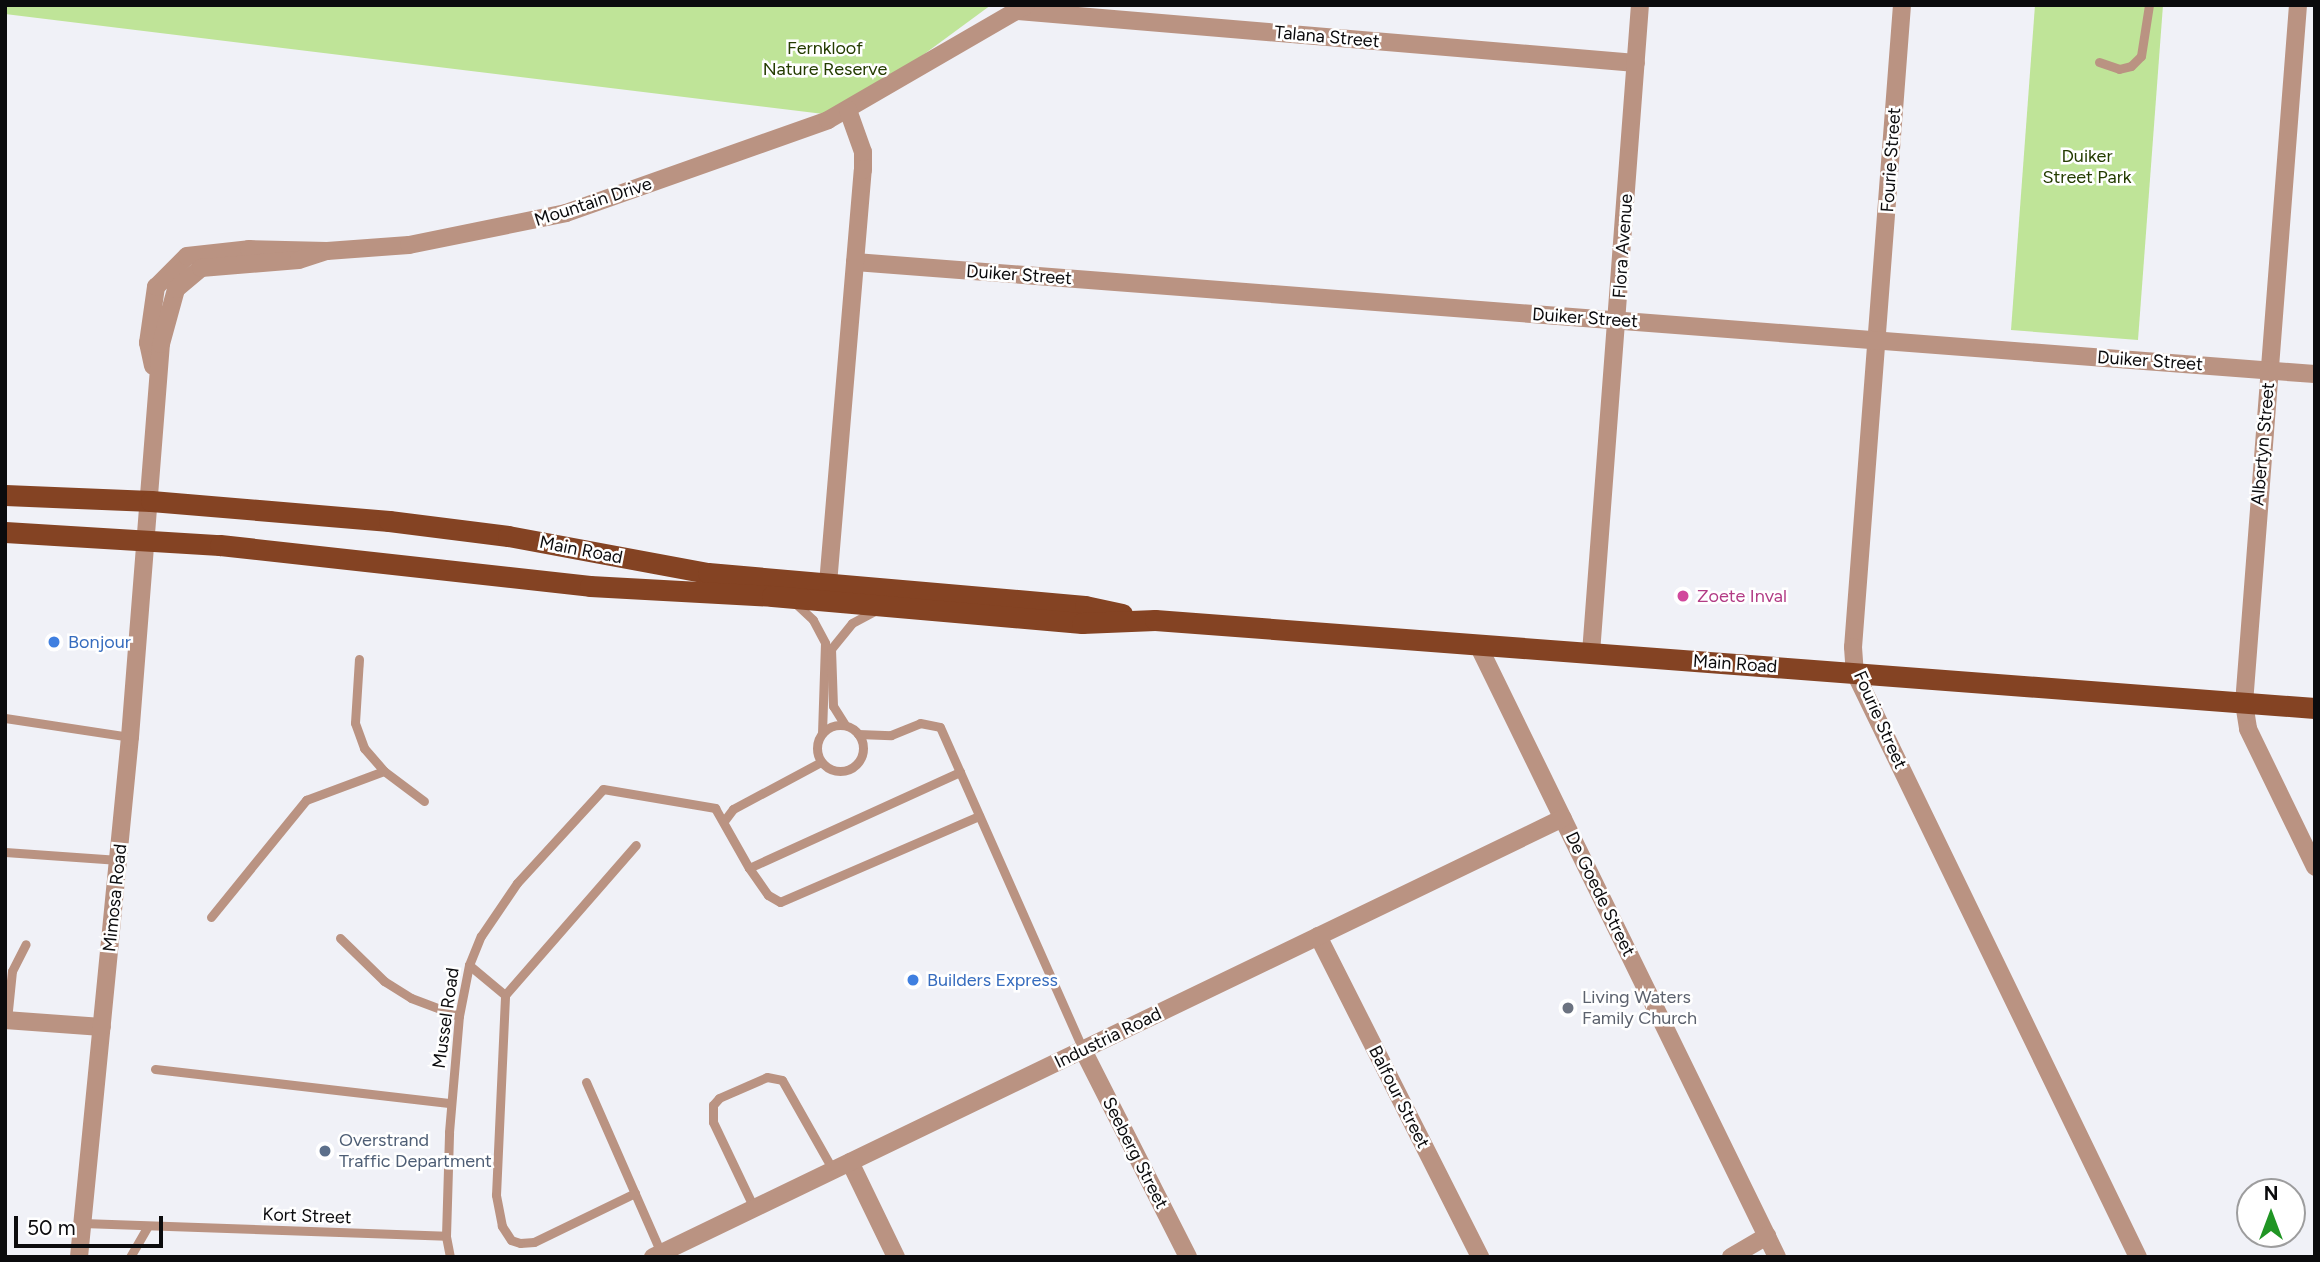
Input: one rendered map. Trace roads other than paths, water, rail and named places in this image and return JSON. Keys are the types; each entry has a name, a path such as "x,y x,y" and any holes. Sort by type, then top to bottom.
{"main road":[{"name":"Main Road","path":"5,495 151,501 482,532 686,570 1085,606 1155,620"},
{"name":"Main Road","path":"5,531 148,540 385,561 590,586 788,597 1082,623 1155,620 2315,708"}],"street":[{"name":"Flora Avenue","path":"1591,653 1640,5"},
{"name":"Fourie Street","path":"1902,5 1855,673 2138,1257"},
{"name":"Albertyn Street","path":"2298,5 2244,703 2248,729 2315,867"},
{"name":"Talana Street","path":"1022,8 1636,63"},
{"name":"Mountain Drive","path":"148,540 157,381 148,343 156,287 174,265 210,251 327,251 410,245 527,223 750,149 848,110 1022,8"},
{"path":"828,584 863,152 848,110"},
{"name":"Duiker Street","path":"855,262 2315,374"},
{"name":"Mimosa Road","path":"79,1257 148,540"},
{"name":"De Goede Street","path":"1478,645 1777,1257"},
{"name":"Industria Road","path":"657,1255 1563,818"},
{"name":"Balfour Street","path":"1318,936 1480,1257"},
{"path":"6,1020 102,1027"},
{"name":"Seeberg Street","path":"1083,1050 1188,1257"},
{"path":"850,1162 896,1257"},
{"path":"1731,1257 1767,1236"}],"lane":[{"path":"2099,62 2119,69 2131,66 2141,56 2149,5"},
{"path":"788,597 813,620 824,638 822,732 816,747 821,762 834,771 857,764 863,749 858,734"},
{"path":"898,607 865,614 839,635 831,649 833,706 845,725 858,734 891,735 930,722 940,727 1083,1050"},
{"path":"359,659 355,723 364,748 384,771 424,801"},
{"path":"5,718 130,737"},
{"path":"822,732 845,725"},
{"path":"821,762 733,809 724,821 749,868 768,895 780,902 979,816"},
{"path":"211,916 306,800 384,771"},
{"path":"749,868 960,772"},
{"name":"Mussel Road","path":"450,1257 446,1236 451,1103 459,1016 469,965 481,936 517,883 603,789 715,808 724,821"},
{"path":"635,1193 534,1242 511,1240 502,1226 496,1195 505,995 636,845"},
{"path":"5,852 119,860"},
{"path":"340,938 384,981 411,998 459,1016"},
{"path":"6,1020 12,971 26,944"},
{"path":"469,965 505,995"},
{"path":"155,1069 451,1103"},
{"path":"754,1208 713,1122 713,1105 719,1098 767,1077 782,1080 832,1170"},
{"path":"586,1082 635,1193 657,1255"},
{"name":"Kort Street","path":"82,1223 446,1236"},
{"path":"130,1257 147,1227"}],"place":[{"name":"Zoete Inval","path":"1683,596"},
{"name":"Bonjour","path":"54,642"},
{"name":"Builders Express","path":"913,980"},
{"name":"Living Waters Family Church","path":"1568,1008"},
{"name":"Overstrand Traffic Department","path":"325,1151"}],"park label":[{"name":"Fernkloof Nature Reserve","path":"825,59"},
{"name":"Duiker Street Park","path":"2087,167"}]}
